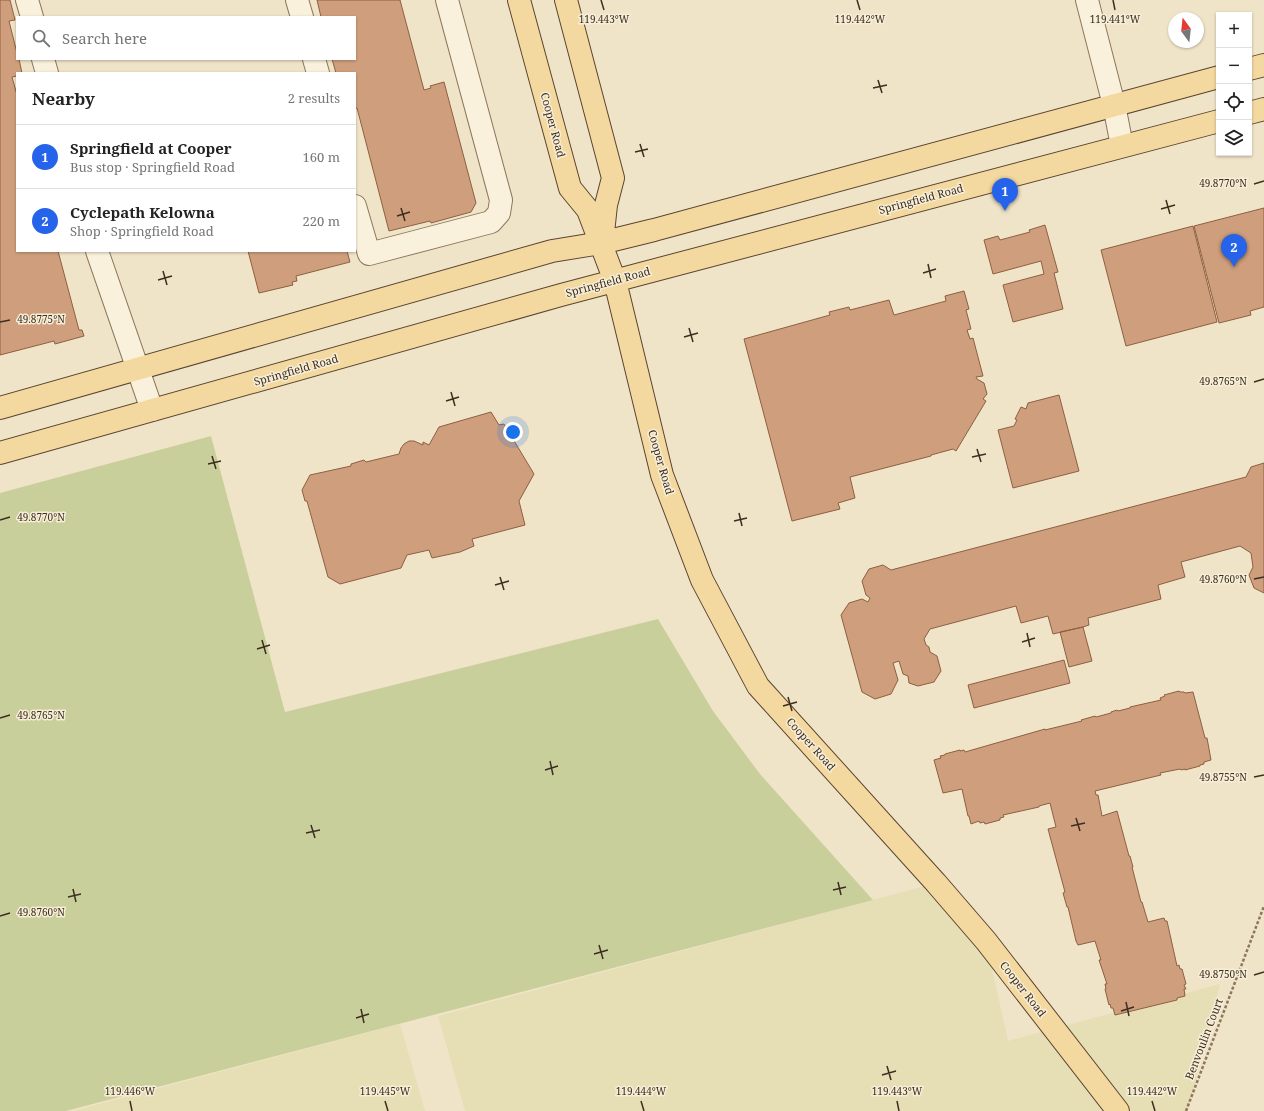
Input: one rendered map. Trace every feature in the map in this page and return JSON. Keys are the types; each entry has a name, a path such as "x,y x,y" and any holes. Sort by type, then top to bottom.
{"main road":[{"name":"Cooper Road","path":"519,0 570,188 588,210 602,243 615,281 662,475 702,580 758,686 936,883 986,941 1118,1111"},
{"name":"Cooper Road","path":"566,0 613,178 606,205 602,243"},
{"path":"1252,68 1264,65"},
{"path":"0,408 552,251 602,243 1216,78"},
{"path":"1252,112 1264,109"},
{"name":"Springfield Road","path":"0,453 561,295 1216,122"}],"lane":[{"path":"27,0 32,16"},
{"path":"298,0 302,16"},
{"path":"356,209 369,254 491,222 499,213 501,200 447,0"},
{"path":"1087,0 1114,105 1122,146"},
{"path":"43,60 47,72"},
{"path":"314,60 318,72"},
{"path":"96,252 152,410"}],"path":[{"name":"Benvoulin Court","path":"1186,1111 1264,906"}],"shaded area":[{"path":"936,883 986,941 1008,1041 1220,984 1188,1111 465,1111 438,1016"},
{"path":"400,1024 425,1111 72,1111"}],"green space":[{"path":"211,436 285,712 658,619 713,711 760,774 873,900 66,1111 0,1111 0,493"}],"building":[{"path":"0,0 10,0 15,20 9,21 16,49 16,60 19,60 22,72 16,72 16,76 12,77 16,91 16,252 58,252 79,330 82,330 84,336 55,344 54,341 0,355"},
{"path":"317,0 400,0 424,90 431,88 430,86 444,82 476,203 471,212 431,223 430,221 389,231 356,108 356,72 336,72 332,60 356,60 356,16 321,16"},
{"path":"1264,208 1264,307 1250,311 1251,315 1219,323 1194,226"},
{"path":"1045,225 1058,272 1054,273 1063,309 1013,322 1003,285 1044,274 1041,261 993,274 984,240 998,236 1000,240 1030,232 1029,230"},
{"path":"1193,226 1217,322 1126,346 1101,250"},
{"path":"248,252 347,252 350,262 296,276 297,281 292,282 293,285 259,293"},
{"path":"964,291 969,309 966,310 971,329 967,330 970,339 973,338 983,376 976,377 984,383 987,394 983,399 986,401 956,451 953,449 850,477 855,498 838,503 840,509 792,521 744,339 830,315 829,312 849,307 850,310 889,300 894,315 946,301 945,296"},
{"path":"1059,395 1079,471 1013,488 998,430 1014,426 1017,420 1015,419 1021,407 1026,409 1028,403"},
{"path":"491,412 499,425 504,424 534,474 519,501 525,525 472,539 474,546 460,552 432,558 429,550 407,555 401,568 340,584 328,577 307,501 305,501 302,490 310,475 351,466 351,464 364,460 366,462 399,454 404,444 409,441 414,441 423,445 423,442 429,445 439,427"},
{"path":"1264,463 1264,593 1254,588 1249,575 1253,567 1251,553 1240,546 1181,562 1185,577 1158,585 1161,599 1088,618 1089,625 1083,627 1053,634 1048,616 1021,623 1016,606 930,629 924,639 930,652 937,656 941,671 934,682 918,686 909,683 908,676 903,674 899,661 893,663 898,680 891,694 875,699 862,692 841,615 849,603 862,599 868,602 870,598 866,595 862,581 869,569 883,565 891,570 1246,477 1251,467"},
{"path":"1083,627 1092,661 1069,667 1060,632"},
{"path":"1064,660 1070,683 974,708 968,685"},
{"path":"1179,691 1185,693 1193,692 1205,738 1207,738 1211,760 1204,762 1204,764 1200,766 1185,770 1180,769 1160,773 1161,775 1095,791 1096,795 1098,795 1102,816 1117,811 1141,902 1148,922 1164,918 1165,921 1167,921 1177,966 1179,965 1180,969 1182,969 1186,984 1184,985 1186,989 1184,989 1185,996 1177,998 1177,1000 1115,1015 1113,1008 1111,1008 1110,1004 1109,1005 1105,989 1105,984 1107,984 1099,960 1101,960 1095,941 1078,945 1076,941 1063,893 1065,892 1048,829 1056,827 1050,803 1003,815 1004,817 1000,818 1000,820 985,824 984,822 980,823 979,821 971,824 962,789 943,793 934,760 941,758 940,756 945,754 960,750 964,750 965,752 1045,729 1082,721 1081,720 1111,713 1117,710 1161,700 1160,698 1165,696 1164,695"}],"place":[{"name":"Springfield at Cooper","path":"1005,211"},
{"name":"Cyclepath Kelowna","path":"1234,267"}]}
